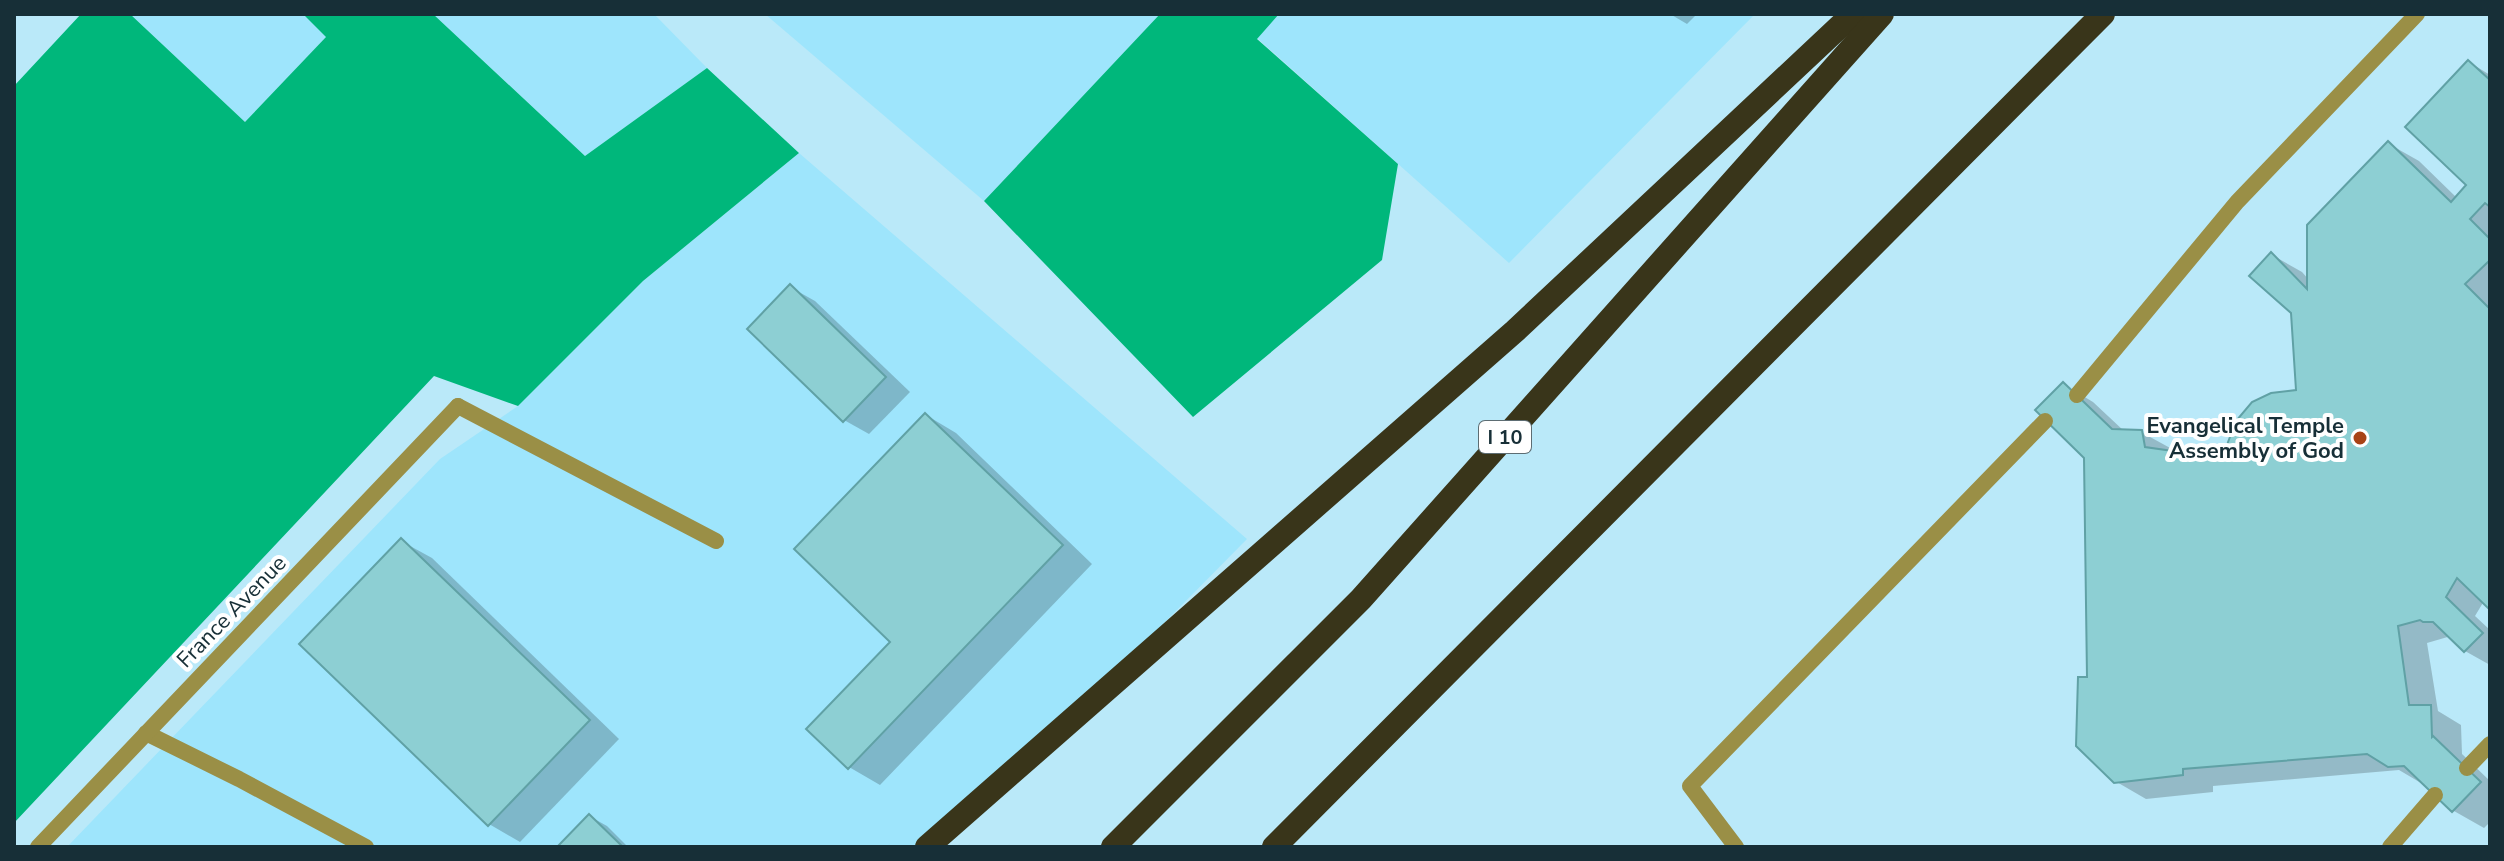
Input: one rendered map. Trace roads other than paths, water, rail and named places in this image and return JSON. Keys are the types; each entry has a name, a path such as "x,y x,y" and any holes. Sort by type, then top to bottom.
{"highway":[{"path":"927,847 1515,331 1853,14"},
{"name":"I 10","path":"1113,847 1361,599 1882,14"},
{"path":"1274,847 2103,14"}],"street":[{"path":"2077,395 2237,202 2417,14"},
{"name":"France Avenue","path":"38,847 458,406 716,541"},
{"path":"1736,847 1690,786 2045,421"},
{"path":"146,733 366,847"},
{"path":"2467,768 2490,744"},
{"path":"2390,847 2435,795"}],"place":[{"name":"Evangelical Temple Assembly of God","path":"2360,438"}]}
